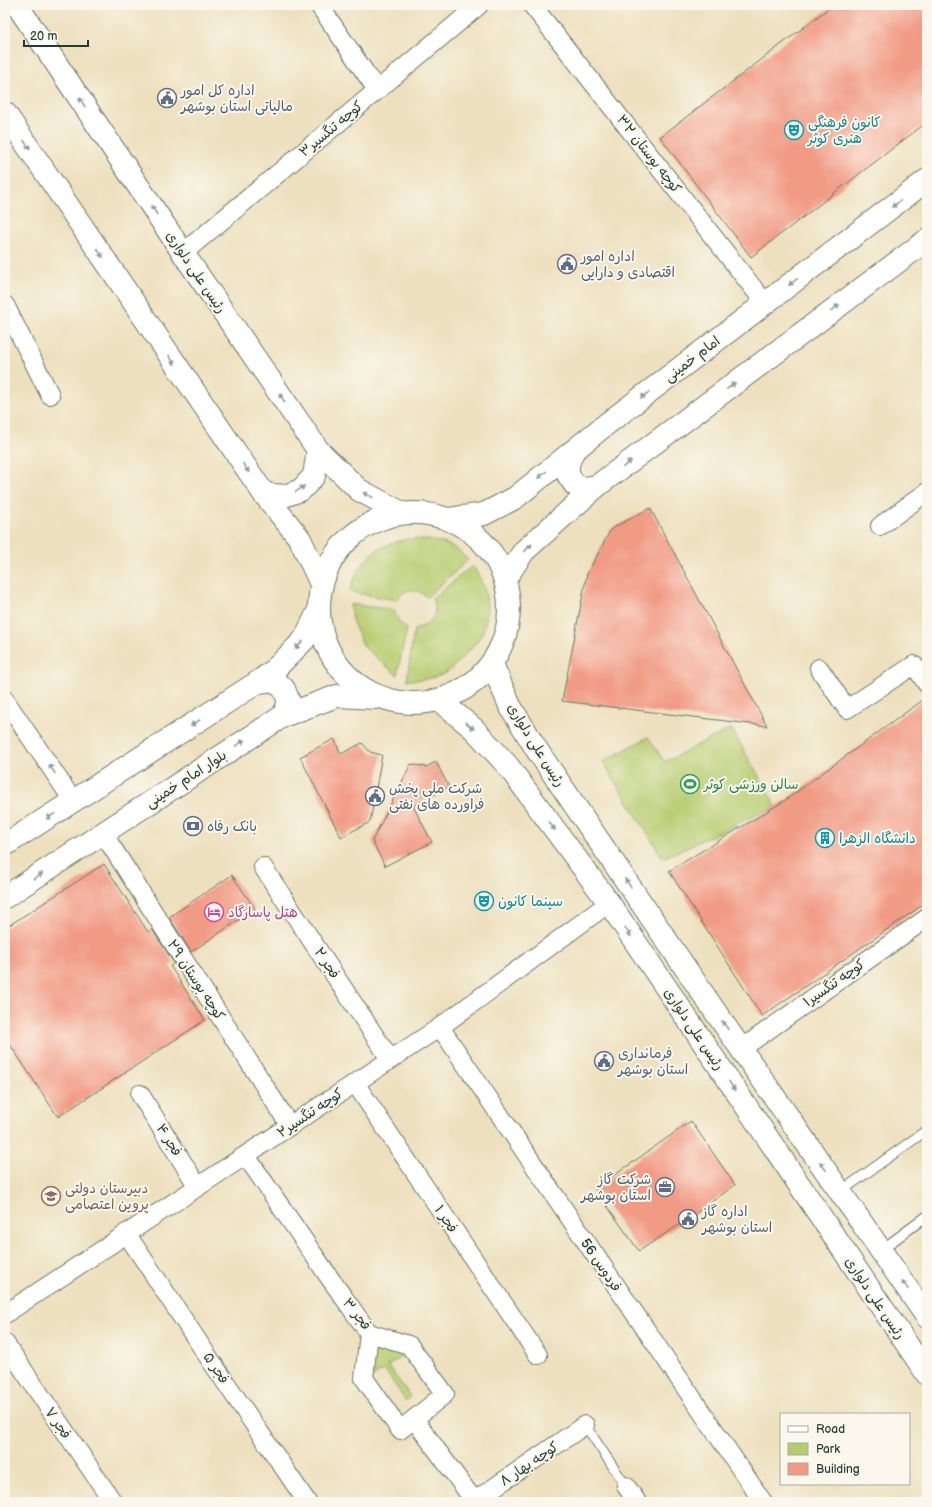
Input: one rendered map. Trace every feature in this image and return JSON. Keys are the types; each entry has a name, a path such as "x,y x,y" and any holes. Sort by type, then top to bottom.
{"main road":[{"name":"رئیس علی دلواری","path":"17,5 318,450 359,490 402,513"},
{"path":"8,123 264,494 300,539 321,584"},
{"name":"امام خمینی","path":"448,519 484,514 515,498 573,451 927,180"},
{"path":"505,579 524,551 597,486 927,240"},
{"path":"264,494 284,496 301,490 314,476 318,450"},
{"path":"573,451 568,464 568,475 576,485 584,488 597,486"},
{"path":"421,512 448,519 473,533 493,553 505,579 510,607 506,635 492,664 469,687 440,702 407,705 380,698 355,685 336,664 323,640 318,612 321,584 334,555 356,532 384,517 402,513 421,512"},
{"path":"5,845 74,802 273,671 304,640 318,612"},
{"name":"رئیس علی دلواری","path":"492,664 510,706 537,750 741,1049 927,1317"},
{"path":"258,682 274,680 284,689 289,702 283,716"},
{"name":"بلوار امام خمینی","path":"5,897 283,716 337,696 380,698"},
{"name":"رئیس علی دلواری","path":"440,702 474,729 508,766 609,903 927,1374"},
{"path":"508,766 507,758 512,751 519,746 527,746 537,750"}],"street":[{"path":"319,5 377,90"},
{"name":"کوچه تنگسیر۳","path":"183,252 479,5"},
{"name":"کوچه بوستان ۳۲","path":"532,5 765,303"},
{"path":"5,304 12,336 50,395"},
{"path":"880,526 927,492"},
{"path":"819,668 847,709 914,665 927,684"},
{"path":"5,700 74,802"},
{"name":"کوچه بوستان ۲۹","path":"103,833 290,1126"},
{"name":"فجر ۲","path":"263,867 390,1060"},
{"name":"کوچه تنگسیر۲","path":"5,1314 440,1027 609,903"},
{"name":"کوچه تنگسیر۱","path":"741,1049 927,918"},
{"name":"فردوس 56","path":"440,1027 763,1502"},
{"name":"فجر ۱","path":"355,1083 538,1355"},
{"name":"فجر ۴","path":"140,1094 198,1187"},
{"name":"فجر ۳","path":"246,1156 369,1333 409,1345 445,1394 414,1419"},
{"name":"فجر ۵","path":"126,1233 307,1502"},
{"path":"369,1333 364,1378 400,1430 414,1419 474,1502"},
{"name":"فجر ۷","path":"5,1343 113,1502"},
{"name":"کوچه بهار ۸","path":"474,1502 585,1426"},
{"path":"626,1486 638,1502"}],"lane":[{"path":"840,1192 927,1130"},
{"path":"881,1250 927,1216"},
{"path":"585,1426 626,1486"}],"green space":[{"path":"407,539 439,542 451,546 468,560 427,597 419,592 411,590 404,593 397,600 350,592 356,574 363,563 372,554 384,546"},
{"path":"472,566 481,581 486,599 486,618 481,635 470,650 446,673 427,679 407,680 414,630 432,619 435,611 432,599"},
{"path":"350,604 394,610 399,622 407,628 397,675 364,647 352,620"},
{"name":"سالن ورزشی کوثر","path":"731,728 776,806 663,858 603,762 648,737 665,762"},
{"path":"384,1346 401,1352 403,1355 388,1366 411,1397 406,1401 384,1369 372,1378 372,1353"}],"building":[{"name":"کانون فرهنگی هنری کوثر","path":"833,5 927,5 927,122 751,257 660,137"},
{"path":"650,508 767,726 562,701 587,574 611,529"},
{"name":"دانشگاه الزهرا","path":"927,697 927,902 762,1016 669,871 784,801"},
{"path":"334,739 341,754 362,743 370,752 382,755 370,822 341,837 300,757"},
{"path":"436,762 449,787 413,806 432,842 385,866 372,841 411,764 426,767"},
{"path":"104,864 148,932 152,929 174,963 170,966 205,1020 58,1117 5,1037 5,928"},
{"name":"هتل پاسارگاد","path":"232,875 255,909 191,952 169,917"},
{"name":"شرکت گاز استان بوشهر","path":"691,1121 735,1185 688,1219 639,1251 595,1189"}],"place":[{"name":"اداره کل امور مالیاتی استان بوشهر","path":"167,98"},
{"name":"کانون فرهنگی هنری کوثر","path":"794,130"},
{"name":"اداره امور اقتصادی و دارایی","path":"567,264"},
{"name":"سالن ورزشی کوثر","path":"690,784"},
{"name":"شرکت ملی پخش فراورده های نفتی","path":"375,796"},
{"name":"بانک رفاه","path":"193,826"},
{"name":"دانشگاه الزهرا","path":"825,838"},
{"name":"سینما کانون","path":"484,901"},
{"name":"هتل پاسارگاد","path":"214,912"},
{"name":"فرمانداری استان بوشهر","path":"604,1061"},
{"name":"شرکت گاز استان بوشهر","path":"665,1187"},
{"name":"دبیرستان دولتی پروین اعتصامی","path":"51,1196"},
{"name":"اداره گاز استان بوشهر","path":"688,1219"}]}
